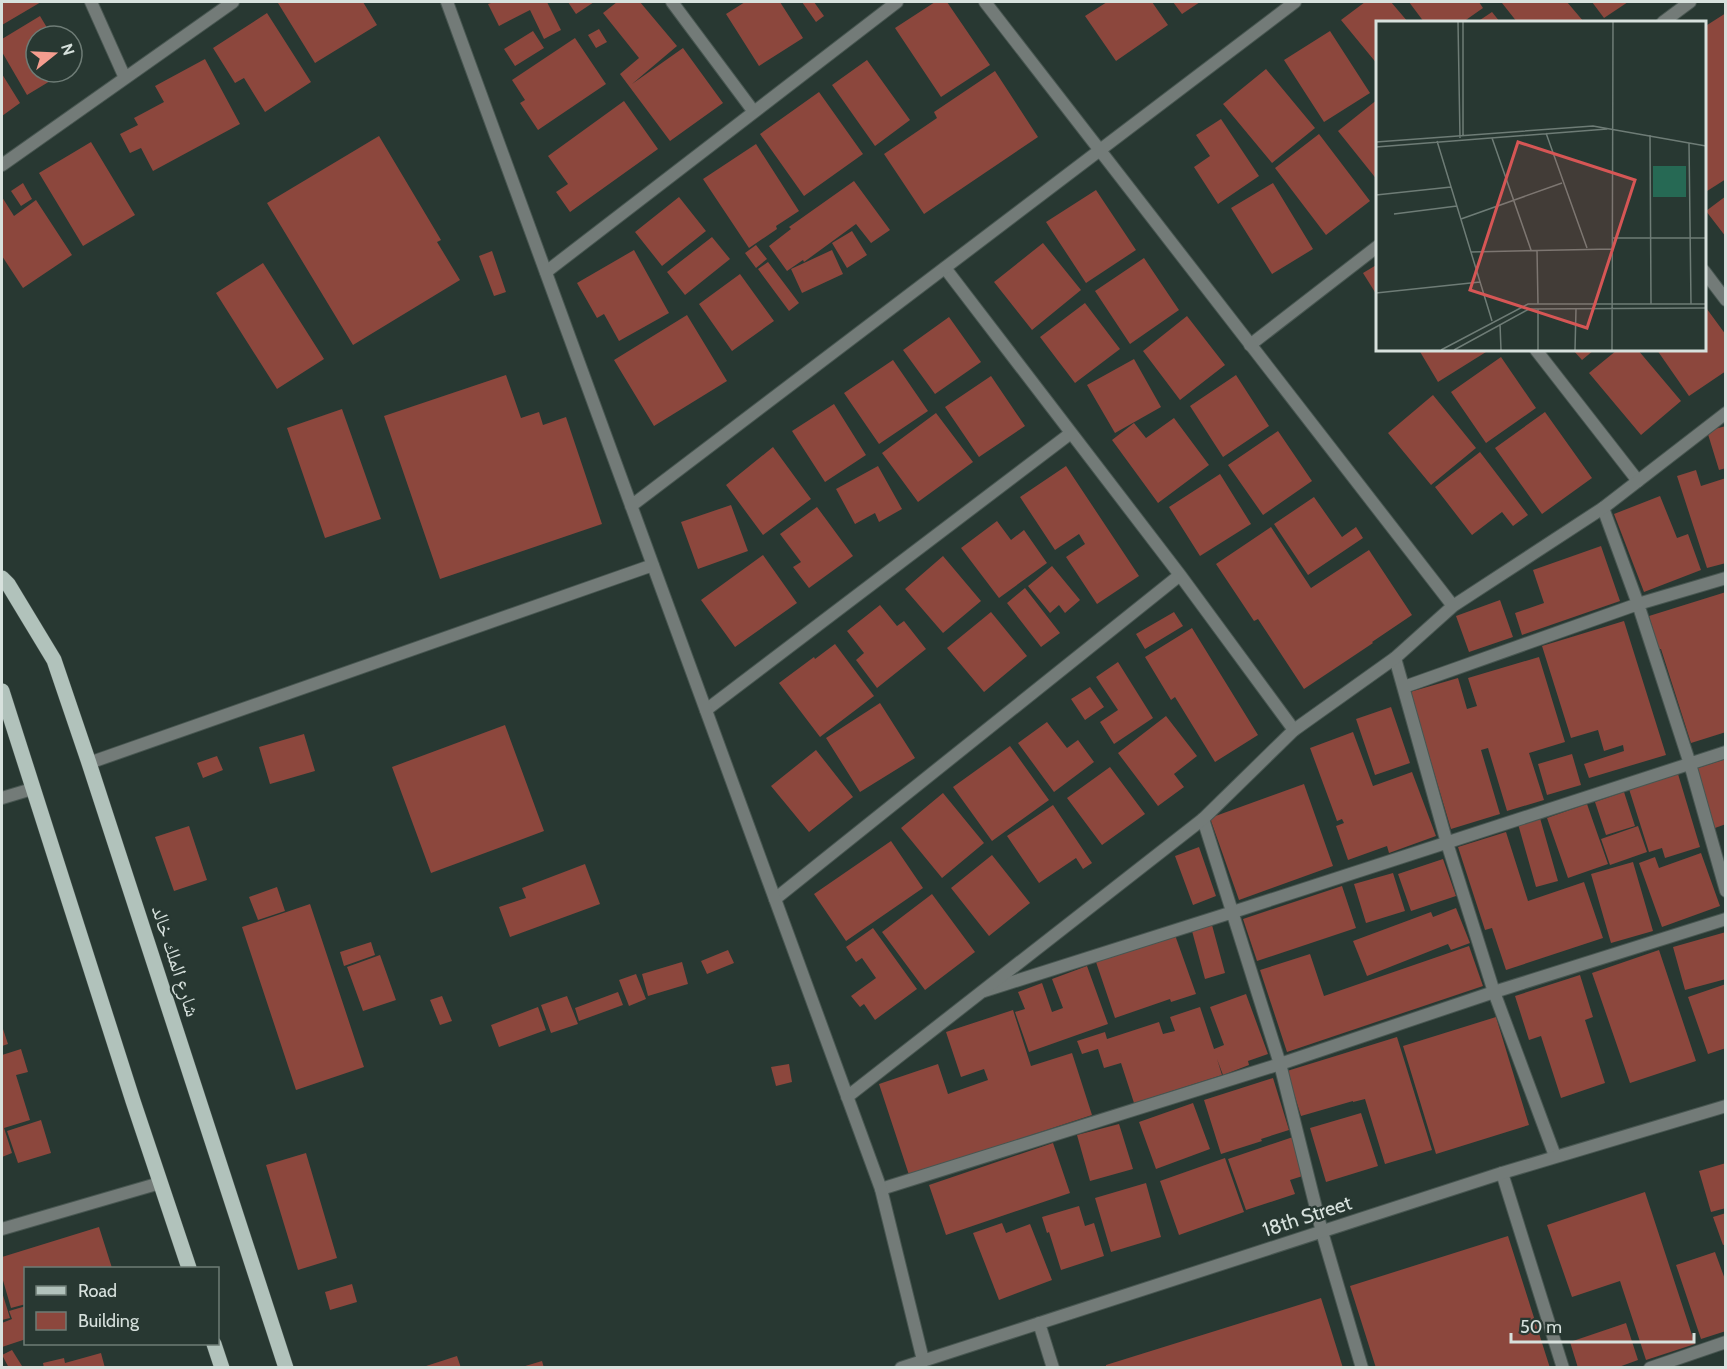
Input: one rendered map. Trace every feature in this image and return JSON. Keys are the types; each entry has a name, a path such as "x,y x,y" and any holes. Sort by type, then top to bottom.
{"main road":[{"name":"شارع الملك خالد","path":"2,578 8,584 54,660 286,1368"},
{"path":"2,692 188,1267"},
{"path":"214,1345 220,1367"}],"street":[{"path":"91,2 126,78"},
{"path":"2,165 233,2"},
{"path":"447,2 881,1189 923,1360"},
{"path":"672,2 754,112"},
{"path":"546,272 897,2"},
{"path":"985,2 1453,606"},
{"path":"632,506 1295,2"},
{"path":"1664,21 1690,2"},
{"path":"1250,345 1376,247"},
{"path":"945,268 1180,575 1294,730"},
{"path":"1706,274 1725,300"},
{"path":"1537,351 1638,481"},
{"path":"847,1097 1203,819 1294,730 1395,658 1453,606 1603,508 1725,413"},
{"path":"706,711 1071,433"},
{"path":"1603,508 1638,604 1690,764 1725,891"},
{"path":"89,762 653,566"},
{"path":"775,899 1180,575"},
{"path":"1404,687 1638,604 1725,578"},
{"path":"1395,658 1447,843 1494,993 1555,1156"},
{"path":"982,992 1725,752"},
{"path":"2,798 32,789"},
{"path":"1203,819 1280,1064 1322,1232 1362,1368"},
{"path":"881,1189 1280,1064 1725,919"},
{"name":"18th Street","path":"901,1368 1555,1156 1725,1106"},
{"path":"1502,1173 1563,1368"},
{"path":"2,1229 160,1183"},
{"path":"1039,1323 1053,1368"},
{"path":"1650,1368 1725,1342"}],"building":[{"path":"2,2 41,2 2,25"},
{"path":"279,2 363,2 377,25 315,63"},
{"path":"547,2 561,30 544,39 530,10 499,26 488,4"},
{"path":"568,2 594,2 576,14"},
{"path":"617,2 640,2 677,46 632,84 683,48 723,103 670,141 620,74 639,58 603,13"},
{"path":"745,2 780,2 803,38 759,66 726,14"},
{"path":"802,2 814,2 824,16 816,22"},
{"path":"935,2 947,2 990,65 941,97 895,28"},
{"path":"1107,2 1152,2 1168,25 1116,61 1085,16"},
{"path":"1173,2 1200,2 1182,14"},
{"path":"1365,2 1391,2 1407,21 1376,21 1376,63 1341,20"},
{"path":"1409,2 1479,2 1483,8 1464,21 1423,21"},
{"path":"1567,2 1583,21 1516,21 1502,3"},
{"path":"1592,2 1628,2 1604,18"},
{"path":"1492,12 1499,21 1478,21"},
{"path":"267,13 311,82 265,112 244,78 235,83 213,48"},
{"path":"1726,13 1726,179 1706,192 1706,26"},
{"path":"40,16 45,24 27,24"},
{"path":"24,26 24,84 45,84 27,95 2,52 2,39"},
{"path":"599,29 607,42 596,48 588,35"},
{"path":"533,31 544,48 515,66 504,49"},
{"path":"1330,31 1370,93 1324,122 1284,60"},
{"path":"575,38 606,84 538,130 520,103 525,100 512,80"},
{"path":"205,59 240,124 153,171 141,148 130,153 120,134 138,125 134,118 164,102 155,86"},
{"path":"867,60 910,120 875,146 832,85"},
{"path":"1266,69 1315,128 1272,163 1223,104"},
{"path":"995,71 1038,137 924,214 884,154 937,118 934,112"},
{"path":"2,74 20,103 2,116"},
{"path":"819,92 863,154 804,196 760,134"},
{"path":"624,101 658,149 570,212 556,192 568,184 548,156"},
{"path":"1376,101 1376,178 1338,131"},
{"path":"1221,119 1259,176 1218,204 1194,167 1210,156 1196,135"},
{"path":"1319,134 1370,201 1326,235 1275,168"},
{"path":"379,136 441,240 437,242 460,280 353,345 267,203"},
{"path":"91,142 135,215 83,246 39,173"},
{"path":"756,144 799,211 749,248 703,179"},
{"path":"854,181 890,230 871,243 856,224 804,262 803,260 787,271 769,246 791,229 789,227"},
{"path":"23,183 32,199 21,206 11,191"},
{"path":"1273,183 1313,249 1272,274 1231,208"},
{"path":"1096,190 1136,250 1086,283 1046,222"},
{"path":"1726,196 1726,237 1706,211"},
{"path":"2,197 14,216 36,200 72,255 23,288 2,256"},
{"path":"679,197 706,231 662,266 635,232"},
{"path":"852,231 867,255 847,268 832,243"},
{"path":"712,237 730,259 685,295 667,272"},
{"path":"1043,243 1081,290 1032,330 994,282"},
{"path":"756,245 767,259 756,268 745,253"},
{"path":"634,250 669,313 619,341 604,314 597,318 577,283"},
{"path":"832,250 843,274 802,293 791,269"},
{"path":"492,251 506,292 494,296 479,256"},
{"path":"1144,258 1179,310 1130,344 1095,291"},
{"path":"768,262 799,303 789,311 758,269"},
{"path":"263,263 324,359 277,389 216,293"},
{"path":"1376,265 1376,294 1363,273"},
{"path":"740,274 774,321 732,351 699,304"},
{"path":"1085,303 1120,349 1075,383 1040,337"},
{"path":"1706,308 1726,335 1726,371 1689,396 1658,351 1706,351"},
{"path":"687,315 727,381 654,426 614,360"},
{"path":"1187,316 1225,365 1180,400 1143,351"},
{"path":"949,317 981,362 935,394 903,350"},
{"path":"1420,351 1486,352 1438,382"},
{"path":"1574,351 1593,351 1582,360"},
{"path":"1616,351 1639,351 1681,401 1641,435 1589,373"},
{"path":"1501,357 1536,408 1486,443 1451,392"},
{"path":"1134,359 1161,407 1115,433 1087,385"},
{"path":"893,360 928,411 879,444 844,393"},
{"path":"506,375 521,418 539,412 543,425 566,417 602,524 440,579 384,416"},
{"path":"1236,375 1269,426 1223,457 1190,406"},
{"path":"991,376 1025,426 979,457 945,407"},
{"path":"1433,395 1476,448 1431,485 1388,433"},
{"path":"834,404 866,455 825,482 792,431"},
{"path":"342,409 381,519 325,538 287,428"},
{"path":"1545,412 1592,478 1542,514 1495,448"},
{"path":"936,413 973,462 918,502 882,453"},
{"path":"1174,418 1209,465 1158,503 1112,440 1134,423 1146,438"},
{"path":"1726,426 1726,468 1719,470 1707,431"},
{"path":"1278,431 1312,481 1263,515 1228,465"},
{"path":"773,447 811,499 763,535 726,485"},
{"path":"1480,452 1528,515 1513,526 1502,512 1472,535 1435,487"},
{"path":"878,466 902,509 879,522 875,513 855,524 836,489"},
{"path":"1066,466 1139,576 1097,604 1066,557 1085,544 1079,534 1055,550 1020,497"},
{"path":"1696,470 1701,486 1726,478 1726,563 1707,568 1677,476"},
{"path":"1220,474 1251,524 1200,556 1169,507"},
{"path":"1660,496 1677,538 1688,534 1701,570 1644,592 1614,514"},
{"path":"1314,497 1342,537 1356,527 1363,538 1308,575 1274,524"},
{"path":"731,505 748,551 698,569 681,522"},
{"path":"817,507 853,556 809,588 793,567 801,562 780,534"},
{"path":"997,521 1011,540 1024,530 1047,563 999,598 961,548"},
{"path":"1271,527 1311,588 1369,550 1412,615 1304,689 1258,619 1254,621 1216,564"},
{"path":"1601,546 1620,601 1522,635 1515,613 1544,603 1533,570"},
{"path":"763,555 797,603 735,647 701,600"},
{"path":"943,556 981,601 943,633 905,589"},
{"path":"1052,566 1080,600 1065,613 1059,605 1050,613 1028,586"},
{"path":"1025,588 1060,633 1041,647 1007,603"},
{"path":"1726,592 1726,732 1691,743 1649,616"},
{"path":"1500,600 1513,637 1469,652 1456,616"},
{"path":"880,605 897,626 904,621 926,649 877,688 856,660 864,653 847,631"},
{"path":"991,612 1027,656 984,692 947,648"},
{"path":"1174,612 1183,626 1145,649 1136,634"},
{"path":"1624,621 1666,755 1589,778 1584,764 1624,751 1623,745 1604,751 1598,730 1571,738 1542,646"},
{"path":"1192,628 1258,735 1215,762 1175,697 1171,700 1145,657"},
{"path":"835,644 874,696 820,737 779,683"},
{"path":"1539,657 1565,742 1529,753 1544,800 1507,811 1488,748 1481,750 1500,814 1451,829 1410,692 1458,678 1467,709 1477,706 1468,678"},
{"path":"1118,662 1153,718 1114,744 1100,722 1118,710 1096,677"},
{"path":"1090,687 1104,707 1085,720 1071,699"},
{"path":"880,703 915,758 860,792 826,738"},
{"path":"1391,707 1410,763 1375,775 1356,719"},
{"path":"1166,716 1197,756 1174,774 1184,787 1158,806 1118,753"},
{"path":"1047,722 1067,748 1078,740 1094,762 1054,792 1018,743"},
{"path":"505,725 544,831 431,873 392,767"},
{"path":"1353,732 1373,786 1412,772 1436,836 1389,853 1387,846 1348,860 1336,826 1344,823 1342,819 1337,821 1310,748"},
{"path":"304,734 315,771 270,784 259,747"},
{"path":"1010,746 1049,800 992,841 953,787"},
{"path":"816,750 853,797 809,832 771,786"},
{"path":"1572,754 1581,785 1547,795 1538,764"},
{"path":"217,756 223,770 203,778 197,763"},
{"path":"1726,759 1726,824 1715,828 1695,769"},
{"path":"1110,767 1145,814 1102,845 1067,798"},
{"path":"1678,774 1700,847 1665,858 1662,848 1649,852 1629,789"},
{"path":"1304,784 1333,866 1239,900 1210,818"},
{"path":"1624,792 1635,826 1606,835 1595,802"},
{"path":"943,793 984,843 942,878 901,828"},
{"path":"1587,804 1608,864 1568,878 1547,818"},
{"path":"1053,805 1092,863 1083,869 1076,858 1039,883 1007,836"},
{"path":"1540,818 1558,881 1536,887 1518,824"},
{"path":"189,826 207,880 174,891 155,837"},
{"path":"1638,826 1647,852 1610,865 1601,839"},
{"path":"1506,832 1528,901 1584,882 1603,938 1506,970 1492,928 1485,930 1458,847"},
{"path":"891,841 923,888 846,941 814,894"},
{"path":"1199,847 1216,896 1193,905 1175,856"},
{"path":"1701,853 1720,906 1662,927 1639,863 1655,857 1659,868"},
{"path":"992,855 1030,903 989,936 951,888"},
{"path":"1443,859 1456,896 1411,911 1398,874"},
{"path":"1633,862 1653,931 1611,943 1591,874"},
{"path":"585,864 600,904 510,937 499,907 526,898 522,888"},
{"path":"1393,873 1405,911 1366,923 1354,884"},
{"path":"1342,886 1356,928 1257,961 1243,919"},
{"path":"277,887 285,911 258,920 249,897"},
{"path":"932,894 975,952 925,990 882,932"},
{"path":"310,904 364,1067 296,1090 242,927"},
{"path":"1456,908 1470,943 1451,950 1448,944 1367,976 1353,941 1431,912 1433,917"},
{"path":"1212,925 1225,973 1205,979 1192,931"},
{"path":"873,928 917,989 875,1020 864,1004 860,1007 851,996 876,978 862,958 856,962 846,947"},
{"path":"1726,932 1726,979 1685,990 1673,947"},
{"path":"1175,935 1196,994 1171,1002 1170,999 1115,1018 1096,962"},
{"path":"371,942 375,955 344,966 340,952"},
{"path":"1469,946 1483,986 1287,1052 1260,970 1310,954 1324,996"},
{"path":"728,950 734,963 707,974 701,961"},
{"path":"1659,950 1696,1061 1630,1083 1592,973"},
{"path":"380,955 396,1000 363,1011 347,967"},
{"path":"682,962 688,984 648,996 642,974"},
{"path":"1087,966 1108,1024 1029,1052 1015,1012 1025,1009 1018,992 1042,983 1052,1012 1063,1008 1052,979"},
{"path":"636,974 646,999 629,1006 619,980"},
{"path":"1580,975 1593,1017 1585,1020 1605,1083 1561,1098 1541,1036 1529,1040 1515,996"},
{"path":"1726,984 1726,1048 1708,1054 1688,997"},
{"path":"618,992 623,1005 579,1021 575,1008"},
{"path":"1246,994 1268,1054 1248,1061 1249,1065 1223,1075 1217,1059 1222,1075 1134,1103 1121,1063 1104,1068 1098,1049 1082,1054 1077,1041 1105,1032 1107,1039 1159,1022 1163,1034 1175,1031 1170,1017 1200,1007 1214,1049 1224,1045 1210,1007"},
{"path":"442,996 452,1021 440,1025 430,1000"},
{"path":"567,996 578,1024 551,1033 541,1005"},
{"path":"538,1007 546,1030 499,1047 491,1025"},
{"path":"1013,1010 1031,1066 1072,1053 1092,1115 909,1175 879,1084 938,1064 948,1094 988,1080 984,1069 961,1077 946,1032"},
{"path":"1496,1017 1529,1125 1436,1154 1403,1046"},
{"path":"2,1026 8,1044 2,1046"},
{"path":"1397,1037 1432,1150 1385,1164 1365,1099 1301,1116 1287,1071"},
{"path":"21,1049 28,1072 16,1075 30,1120 4,1128 12,1153 2,1157 2,1055"},
{"path":"789,1064 792,1082 776,1086 771,1067"},
{"path":"1273,1078 1289,1130 1221,1154 1204,1100"},
{"path":"1193,1103 1210,1149 1156,1169 1139,1122"},
{"path":"1361,1113 1378,1166 1326,1182 1310,1128"},
{"path":"41,1120 51,1153 18,1163 7,1131"},
{"path":"1119,1124 1133,1169 1090,1181 1077,1135"},
{"path":"1293,1137 1306,1175 1290,1180 1295,1194 1246,1210 1228,1159"},
{"path":"1053,1143 1070,1193 946,1235 929,1185"},
{"path":"306,1153 337,1258 298,1270 266,1165"},
{"path":"1225,1158 1244,1212 1179,1235 1160,1181"},
{"path":"1726,1163 1726,1208 1711,1212 1699,1171"},
{"path":"1146,1183 1161,1237 1111,1252 1095,1198"},
{"path":"1645,1192 1695,1344 1646,1360 1620,1281 1572,1297 1547,1225"},
{"path":"1079,1206 1085,1226 1094,1223 1104,1256 1061,1270 1042,1217"},
{"path":"1726,1213 1726,1244 1723,1245 1713,1217"},
{"path":"1002,1223 1006,1233 1030,1224 1052,1280 999,1300 973,1233"},
{"path":"99,1227 112,1267 24,1267 24,1305 11,1308 2,1277 2,1257"},
{"path":"1508,1236 1550,1368 1376,1368 1350,1286"},
{"path":"1715,1252 1726,1282 1726,1331 1701,1339 1676,1265"},
{"path":"352,1284 357,1302 330,1310 325,1292"},
{"path":"2,1292 10,1318 2,1320"},
{"path":"1321,1298 1343,1368 1106,1368 1106,1365"},
{"path":"24,1307 24,1340 2,1347 2,1323 12,1319 9,1311"},
{"path":"1626,1323 1638,1360 1616,1368 1578,1368 1570,1342"},
{"path":"12,1350 22,1366 20,1368 9,1368 2,1355"},
{"path":"101,1353 105,1368 44,1368 43,1363 64,1358 65,1363"},
{"path":"457,1356 461,1368 423,1368 423,1367"},
{"path":"542,1361 544,1368 522,1368 522,1367"}]}
